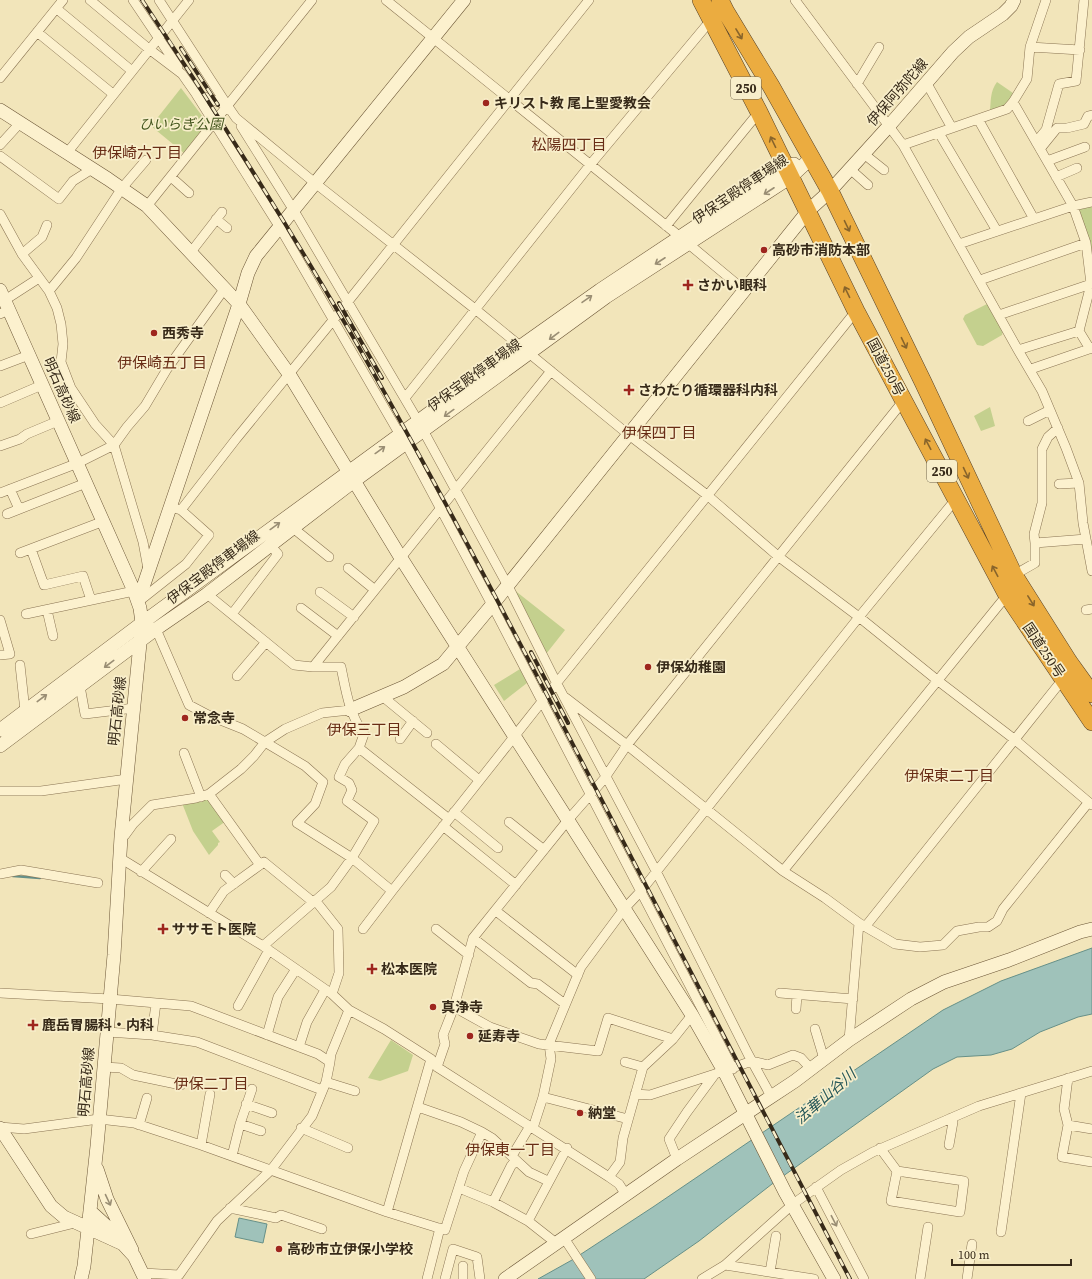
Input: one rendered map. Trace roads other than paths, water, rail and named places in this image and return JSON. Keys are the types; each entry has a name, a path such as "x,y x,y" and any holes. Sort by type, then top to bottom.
{"highway":[{"name":"国道250号","path":"701,0 759,112 856,311 1007,595 1092,722"},
{"name":"国道250号","path":"720,0 771,86 830,191 923,382 1014,575 1069,662 1092,694"}],"street":[{"path":"0,78 63,0"},
{"path":"90,0 149,49 182,74"},
{"path":"133,0 196,94 280,226 403,439 492,605 641,891 724,1071 785,1192 834,1279"},
{"path":"159,0 293,209 421,426 508,586 556,682 656,871 771,1096"},
{"path":"67,153 189,0"},
{"path":"147,206 312,0"},
{"path":"386,0 744,290"},
{"path":"136,596 176,508 240,304 248,273 256,256 464,0"},
{"path":"176,508 236,439 334,319 589,0"},
{"path":"795,0 888,127 903,145 1042,391 1079,483 1088,526 1086,539 1092,570"},
{"name":"伊保阿弥陀線","path":"350,710 404,687 433,671 443,664 459,647 808,211 830,191 864,154 954,52 969,37 1003,14 1011,6 1014,0"},
{"path":"903,145 1007,109 1013,102 1027,78 1030,46 1046,0"},
{"path":"1038,145 1046,130 1060,84 1076,81 1084,0"},
{"path":"57,9 132,71"},
{"path":"405,398 590,165 711,20"},
{"path":"37,32 113,94"},
{"path":"1030,46 1080,50"},
{"path":"857,84 878,48"},
{"path":"926,82 952,128"},
{"path":"196,94 227,105"},
{"path":"1013,102 1073,206 1086,243 1091,284 1079,331 1091,349 1031,370"},
{"path":"0,110 122,188 147,206 240,304 289,374 401,558 692,1015 724,1071"},
{"path":"666,226 759,112"},
{"path":"1038,145 1057,128 1067,128 1084,124 1088,116 1092,115"},
{"path":"236,118 315,183 475,309 629,435 707,495 779,557 859,617 937,680 1014,738 1090,804 1003,909 997,921 988,927 978,927 957,931 943,945 920,947 895,944 862,925 825,898 783,871 627,745 564,697"},
{"path":"978,119 1034,219"},
{"path":"0,145 20,123"},
{"path":"939,133 997,231"},
{"path":"1047,161 1085,147"},
{"path":"864,154 884,170"},
{"path":"0,156 59,199 73,181 92,169"},
{"name":"伊保宝殿停車場線","path":"0,730 142,623 351,477 525,350 600,290 684,240 811,158"},
{"path":"49,291 76,258 122,188 146,160"},
{"path":"1056,177 1077,168"},
{"path":"850,169 868,185"},
{"path":"170,177 189,193"},
{"path":"959,244 1073,206 1092,202"},
{"path":"0,214 22,254 49,291 57,308 61,324 63,344 61,362 71,388 95,424 114,445 143,542 149,569"},
{"path":"190,252 219,216 227,228"},
{"path":"22,254 42,237 47,225"},
{"path":"980,280 1086,243"},
{"path":"3,304 39,278"},
{"path":"999,315 1091,284"},
{"path":"0,493 78,464 114,445 126,427 144,406 166,369 226,288"},
{"name":"明石高砂線","path":"3,304 29,355 104,521 136,596 142,623 121,837 110,999 88,1228 119,1241"},
{"path":"363,929 556,682 856,311"},
{"path":"1018,350 1079,331"},
{"path":"0,366 29,355"},
{"path":"313,667 551,371"},
{"path":"0,403 42,385"},
{"path":"437,1067 445,1044 443,1035 454,1007 473,938 568,820 606,776 627,745 904,400"},
{"path":"1028,421 1050,410"},
{"path":"0,446 20,439 27,434 58,421"},
{"path":"1014,575 1035,563 1036,543 1034,534 1042,503 1042,449 1048,437 1058,428"},
{"name":"伊保宝殿停車場線","path":"0,746 156,629 207,594 293,528 351,477"},
{"path":"7,514 86,483"},
{"path":"1059,484 1079,483"},
{"path":"10,489 19,509"},
{"path":"494,1202 512,1166 514,1158 532,1127 543,1097 551,1059 549,1044 581,967 624,909 641,891 859,617 956,499"},
{"path":"26,614 91,600 136,596 186,564 209,535 176,508"},
{"path":"20,552 104,521"},
{"path":"293,528 329,557"},
{"path":"1036,543 1086,539"},
{"path":"232,614 278,554 270,545"},
{"path":"31,548 44,585 83,576 91,600"},
{"path":"348,568 375,590"},
{"path":"320,592 354,617"},
{"path":"207,594 294,665 340,667 350,710 356,724 364,734 359,748 345,764 339,777 349,783 352,790 347,802 374,821 352,858 330,887 266,948 238,1006"},
{"path":"783,871 1007,595"},
{"path":"307,609 338,636"},
{"path":"48,610 53,636"},
{"path":"0,620 10,654 0,655"},
{"path":"142,623 156,629 189,705 208,715 243,729 305,766 324,782 315,804 297,824 352,858 392,891"},
{"path":"237,676 266,642"},
{"path":"20,665 25,711"},
{"path":"850,1040 853,999 862,925 1063,679"},
{"path":"80,686 85,714 134,708"},
{"path":"382,696 427,732"},
{"path":"121,837 125,835 133,824 152,805 205,795 241,769 265,742 285,729 322,713 350,710"},
{"path":"400,739 413,721"},
{"path":"436,744 480,780"},
{"path":"359,748 449,819 516,885"},
{"path":"184,753 205,795 260,865"},
{"path":"0,791 41,792 127,779"},
{"path":"449,819 491,839 498,848"},
{"path":"509,822 544,850"},
{"path":"141,872 171,839"},
{"path":"120,858 266,948 328,992 350,1010 384,1029 431,1059 437,1067 567,1148 619,1184 626,1195"},
{"path":"208,913 224,892 264,862 314,901 338,929 339,974 307,1022 299,1047"},
{"path":"0,874 21,870 98,883"},
{"path":"225,875 234,884"},
{"path":"496,911 578,975"},
{"path":"436,929 469,955"},
{"path":"505,1279 811,1069 894,1010 944,982 1009,960 1080,932 1092,929"},
{"path":"473,938 531,983 538,984 565,1004"},
{"path":"267,1035 278,998 296,969"},
{"path":"0,993 110,999 191,1006 318,1054 330,1062"},
{"path":"780,993 853,999"},
{"path":"796,1009 797,994"},
{"path":"152,1035 156,1003"},
{"path":"454,1007 490,1027 539,1044 598,1051 608,1018 673,1039"},
{"path":"144,1276 179,1275 217,1221 270,1170 301,1128 312,1116 324,1086 331,1054 350,1010"},
{"path":"609,1177 620,1162 623,1138 643,1067 673,1039 692,1015"},
{"path":"815,1029 824,1059"},
{"path":"107,1032 152,1035 197,1042 324,1086 355,1091"},
{"path":"635,1094 650,1095 752,1061 768,1065 793,1055 802,1058 811,1069"},
{"path":"387,1212 431,1059"},
{"path":"625,1062 643,1067"},
{"path":"104,1067 121,1068 133,1075 182,1085"},
{"path":"677,1160 669,1140 687,1112 724,1071"},
{"path":"707,1278 725,1265 793,1204 841,1170 880,1148 979,1106 1092,1071"},
{"path":"1068,1078 1064,1109 1068,1125 1062,1157 1092,1162"},
{"path":"232,1156 240,1124 252,1089"},
{"path":"1001,1232 1021,1092"},
{"path":"201,1145 210,1094"},
{"path":"543,1097 628,1119"},
{"path":"139,1125 147,1098"},
{"path":"246,1104 272,1113"},
{"path":"418,1107 461,1122 482,1132 492,1138 529,1172 548,1181"},
{"path":"949,1145 953,1122 951,1118"},
{"path":"0,1128 24,1129 99,1119 134,1123 201,1145 387,1212 445,1230 464,1171 482,1132"},
{"path":"240,1124 261,1131"},
{"path":"1068,1125 1092,1129"},
{"path":"0,1128 51,1206 64,1217 88,1228 81,1279"},
{"path":"301,1128 348,1148"},
{"path":"528,1221 548,1181 567,1148"},
{"path":"880,1148 897,1171 964,1181 960,1212 891,1201 897,1171"},
{"name":"明石高砂線","path":"95,1164 107,1199 131,1246 134,1256 144,1276"},
{"path":"816,1187 864,1279"},
{"path":"459,1188 494,1202 560,1240 591,1279"},
{"path":"230,1208 276,1218 281,1215 322,1229"},
{"name":"明石高砂線","path":"90,1211 113,1232 119,1241 134,1256"},
{"path":"31,1234 75,1223"},
{"path":"920,1279 929,1247 928,1227"},
{"path":"427,1279 440,1228"},
{"path":"771,1274 776,1236"},
{"path":"967,1279 972,1244"},
{"path":"445,1279 452,1249 477,1257 480,1279"},
{"path":"725,1265 771,1274 814,1279"},
{"path":"463,1266 463,1279"}],"water":[{"name":"法華山谷川","path":"1092,948 1092,1014 1078,1017 1040,1032 1012,1049 991,1055 957,1057 933,1069 772,1184 699,1241 644,1279 538,1279 572,1260 653,1207 943,1010 1001,981"},
{"path":"239,1218 267,1224 263,1243 235,1237"}],"waterway":[{"path":"13,876 40,878"}],"railway":[{"path":"142,0 222,122 299,246 349,330 406,431 542,686 850,1279"},
{"path":"181,48 218,105"},
{"path":"339,303 382,378"},
{"path":"531,652 568,723"}],"place":[{"name":"キリスト教 尾上聖愛教会","path":"486,103"},
{"name":"高砂市消防本部","path":"764,250"},
{"name":"さかい眼科","path":"688,285"},
{"name":"西秀寺","path":"154,333"},
{"name":"さわたり循環器科内科","path":"629,390"},
{"name":"伊保幼稚園","path":"648,667"},
{"name":"常念寺","path":"185,718"},
{"name":"ササモト医院","path":"163,929"},
{"name":"松本医院","path":"372,969"},
{"name":"真浄寺","path":"433,1007"},
{"name":"鹿岳胃腸科・内科","path":"33,1025"},
{"name":"延寿寺","path":"470,1036"},
{"name":"納堂","path":"580,1113"},
{"name":"高砂市立伊保小学校","path":"279,1249"}],"district":[{"name":"松陽四丁目","path":"569,144"},
{"name":"伊保崎六丁目","path":"137,152"},
{"name":"伊保崎五丁目","path":"162,362"},
{"name":"伊保四丁目","path":"659,432"},
{"name":"伊保三丁目","path":"364,729"},
{"name":"伊保東二丁目","path":"949,775"},
{"name":"伊保二丁目","path":"211,1083"},
{"name":"伊保東一丁目","path":"510,1149"}],"park label":[{"name":"ひいらぎ公園","path":"181,124"}]}
